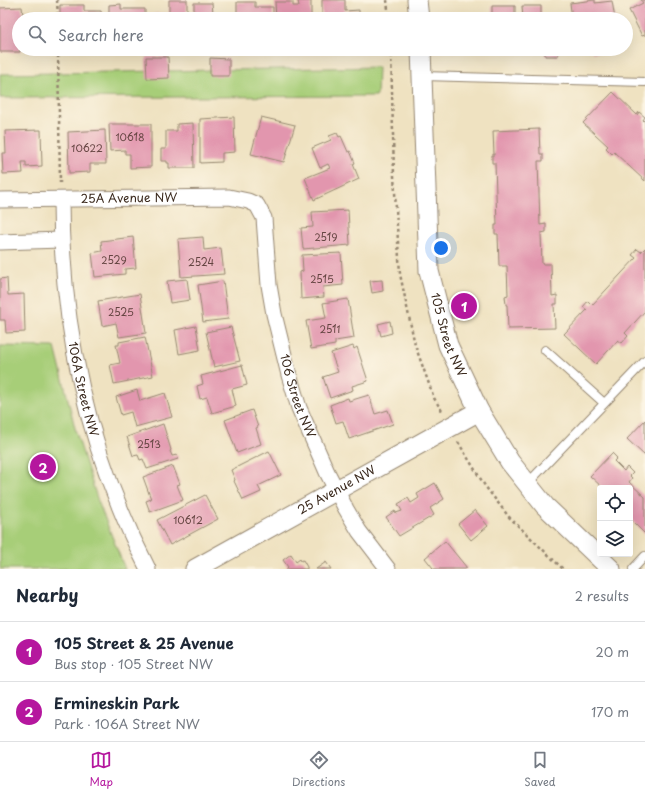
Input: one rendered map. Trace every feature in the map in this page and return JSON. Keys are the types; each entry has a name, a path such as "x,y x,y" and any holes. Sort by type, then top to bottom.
{"street":[{"path":"417,0 418,12"},
{"name":"105 Street NW","path":"421,56 428,271 448,345 479,412 506,456 527,484 564,525 611,569"},
{"name":"25A Avenue NW","path":"0,200 229,197 257,205"},
{"name":"106A Street NW","path":"61,200 61,240 64,285 76,361 93,433 115,498 148,569"},
{"name":"106 Street NW","path":"257,205 264,218 269,285 274,314 299,408 336,491 359,531 388,569"},
{"path":"0,242 61,240"},
{"name":"25 Avenue NW","path":"195,569 479,412"}],"lane":[{"path":"422,76 645,82"},
{"path":"545,350 604,403"},
{"path":"527,484 645,361"},
{"path":"633,569 645,556"}],"path":[{"path":"57,0 58,12"},
{"path":"387,0 388,12"},
{"path":"58,56 61,200"},
{"path":"391,56 394,176 400,274 414,345 434,398 441,409"},
{"path":"458,442 485,486 510,517 562,569"}],"green space":[{"path":"378,67 377,96 0,98 0,74"},
{"path":"0,346 55,347 76,432 98,501 125,569 0,569"}],"building":[{"path":"169,0 187,0 187,12 169,12"},
{"path":"322,0 345,0 345,11 359,10 359,12 322,12"},
{"path":"595,0 595,3 612,1 614,12 571,12 570,3"},
{"path":"641,0 645,0 645,35 642,36 633,18 633,12 630,12 629,10 643,3"},
{"path":"298,1 311,1 311,12 276,12 275,2 293,2 293,6 299,6"},
{"path":"237,2 255,2 255,7 273,7 273,12 237,12"},
{"path":"194,3 212,3 213,12 194,12"},
{"path":"121,4 121,9 145,9 145,12 109,12 109,5"},
{"path":"60,5 84,5 84,11 101,12 60,12"},
{"path":"492,6 515,6 515,12 492,12"},
{"path":"522,6 541,6 541,12 522,12"},
{"path":"22,7 23,12 12,12 12,52 0,52 0,8"},
{"path":"146,57 168,57 169,78 147,79"},
{"path":"210,58 229,59 229,76 210,76"},
{"path":"613,92 637,115 639,112 645,117 643,120 645,122 645,181 614,152 612,154 606,148 608,146 583,123"},
{"path":"234,117 235,152 222,153 222,162 200,163 200,119"},
{"path":"261,117 295,125 284,162 251,154"},
{"path":"193,123 194,168 169,168 169,163 167,163 167,161 161,161 161,149 166,149 166,131 177,131 177,124"},
{"path":"109,124 151,124 151,167 130,168 130,154 125,154 125,150 110,151"},
{"path":"539,129 540,154 543,154 543,161 538,161 540,225 546,224 546,232 541,233 542,264 551,264 552,296 557,295 557,304 554,304 555,328 508,329 505,296 508,295 507,266 499,266 498,234 495,234 495,225 497,225 495,163 492,163 492,155 494,155 493,131"},
{"path":"41,130 42,166 26,167 26,162 22,162 23,173 3,174 2,153 6,153 5,131"},
{"path":"105,130 106,164 90,164 90,172 69,173 68,132"},
{"path":"337,133 339,137 341,136 348,152 350,151 359,179 314,200 305,178 330,168 328,164 320,168 312,148 331,140 329,136"},
{"path":"348,210 350,245 303,249 301,228 313,227 312,212"},
{"path":"133,237 136,268 125,269 125,274 95,277 92,253 102,251 101,241"},
{"path":"203,237 204,250 221,248 224,274 181,277 178,239"},
{"path":"645,248 645,311 625,333 628,336 622,343 618,340 596,364 564,334 587,310 583,307 588,301 592,305 636,258 632,255 637,249 641,252"},
{"path":"341,253 343,285 323,287 324,297 301,299 300,272 303,271 302,255"},
{"path":"7,278 8,295 24,294 25,332 6,333 5,320 0,320 0,279"},
{"path":"187,279 190,300 170,303 167,281"},
{"path":"382,280 383,291 372,293 370,281"},
{"path":"223,281 228,319 203,322 198,285"},
{"path":"140,294 146,333 119,337 116,323 102,326 98,301"},
{"path":"348,299 354,338 335,341 335,345 311,349 306,321 326,318 323,303"},
{"path":"390,321 392,333 381,336 378,324"},
{"path":"196,326 200,350 179,354 175,330"},
{"path":"231,327 240,361 214,367 206,332"},
{"path":"145,337 153,376 114,384 110,365 120,363 116,345 119,345 119,342"},
{"path":"353,346 354,349 357,347 368,381 352,386 353,390 330,398 323,377 338,372 331,353"},
{"path":"242,365 247,385 232,389 236,406 212,413 207,397 200,399 197,386 203,384 201,376"},
{"path":"137,390 140,401 165,393 172,417 135,427 131,412 121,415 116,397"},
{"path":"369,395 375,414 388,410 393,424 349,439 343,421 336,423 330,405 348,398 349,401"},
{"path":"252,410 258,427 256,428 261,444 237,453 225,420"},
{"path":"645,420 645,456 627,439"},
{"path":"163,424 172,456 177,455 178,459 147,469 143,459 140,460 138,455 133,456 127,437"},
{"path":"269,451 281,475 258,486 261,492 243,500 234,481 235,480 231,470"},
{"path":"612,453 617,458 614,461 624,471 627,467 633,473 630,476 632,478 629,482 632,485 600,485 590,476"},
{"path":"173,466 180,484 177,485 183,500 150,512 146,501 151,499 143,477"},
{"path":"435,483 444,499 430,508 434,515 399,536 386,517 395,511 396,513 402,511 398,504 408,498 411,503 419,498 417,494"},
{"path":"633,486 645,497 645,534 633,522"},
{"path":"205,495 218,519 170,545 157,520"},
{"path":"475,510 488,526 471,540 458,524"},
{"path":"445,541 467,568 432,569 433,568 425,558"},
{"path":"291,554 296,562 300,559 301,561 303,560 307,569 286,569 288,567 283,560"},
{"path":"326,562 331,569 316,569"}],"place":[{"name":"105 Street & 25 Avenue","path":"464,306"},
{"name":"Ermineskin Park","path":"43,467"}]}
